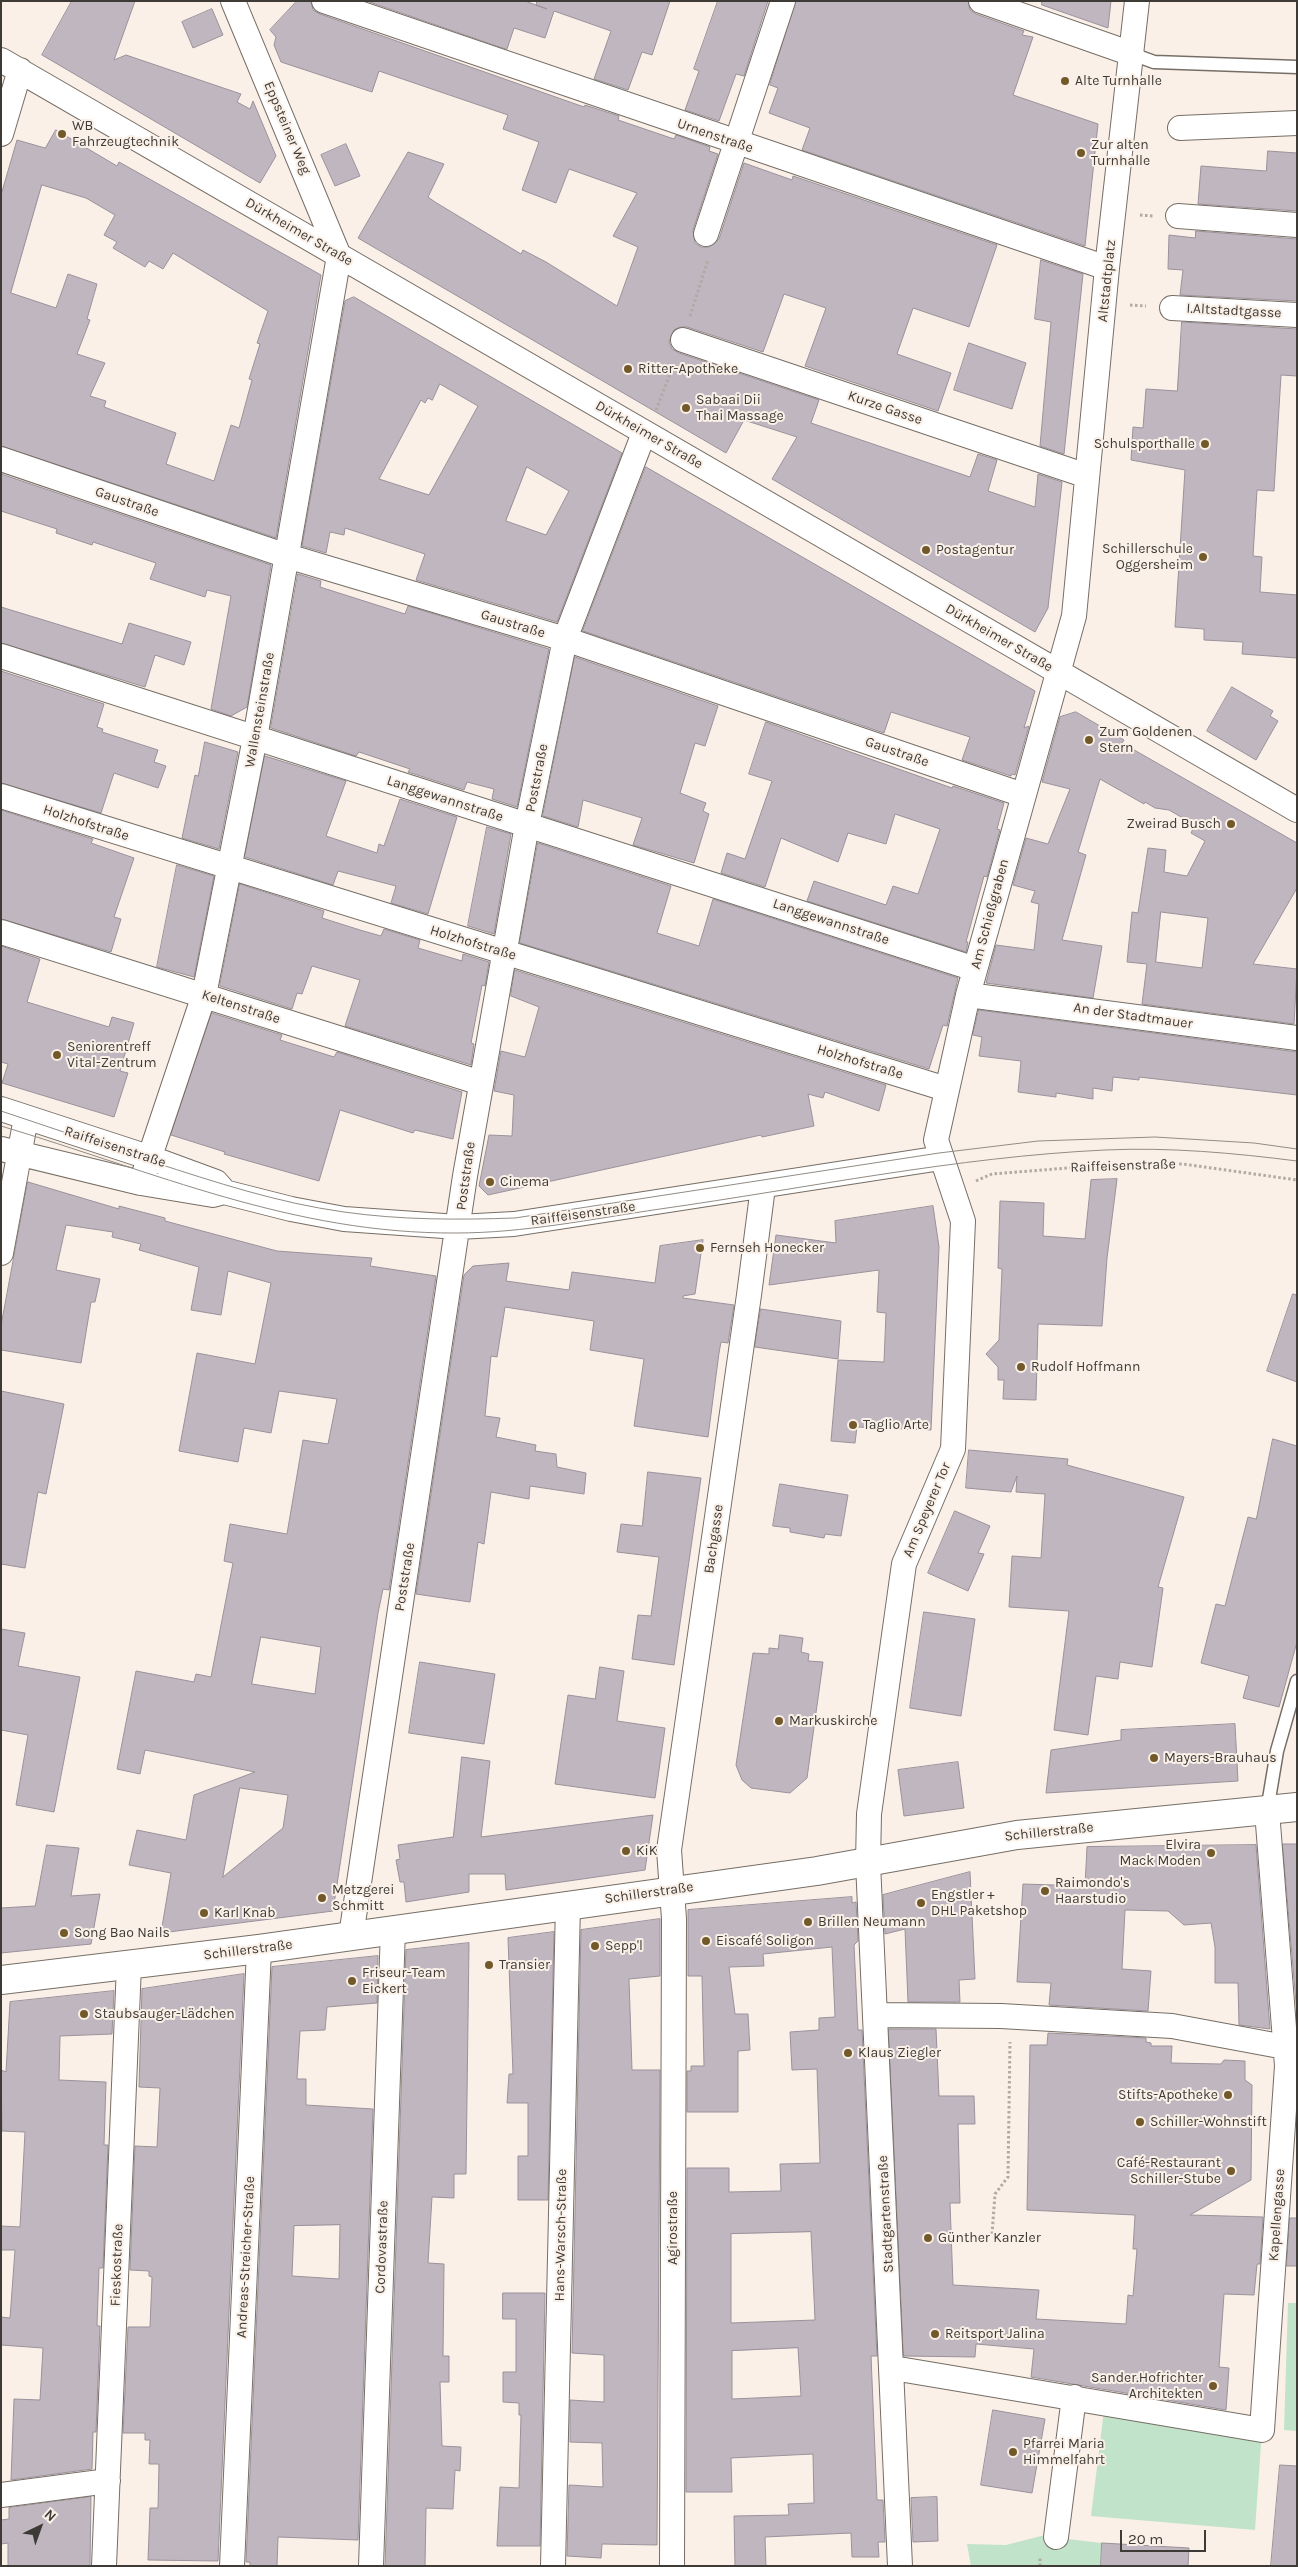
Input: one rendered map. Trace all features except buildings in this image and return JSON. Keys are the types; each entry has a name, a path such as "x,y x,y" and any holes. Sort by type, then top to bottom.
{"street":[{"name":"Eppsteiner Weg","path":"233,1 339,256"},
{"name":"Urnenstraße","path":"324,1 1107,268"},
{"path":"706,234 784,1"},
{"path":"981,1 1132,54"},
{"name":"Altstadtplatz","path":"1059,673 1074,616 1107,268 1137,1"},
{"name":"Dürkheimer Straße","path":"10,65 1297,810"},
{"path":"1,134 10,65"},
{"path":"1180,128 1297,123"},
{"path":"1178,216 1297,225"},
{"name":"Wallensteinstraße","path":"140,1182 204,995 255,738 339,256"},
{"name":"I.Altstadtgasse","path":"1172,308 1297,315"},
{"name":"Kurze Gasse","path":"682,340 1087,476"},
{"name":"Poststraße","path":"351,1936 458,1227 481,1083 527,825 564,639 644,433"},
{"name":"Gaustraße","path":"1,459 287,556 564,639 1023,795"},
{"name":"Langgewannstraße","path":"1,656 975,969"},
{"name":"Am Schießgraben","path":"941,1158 936,1140 968,994 1059,673"},
{"name":"Holzhofstraße","path":"1,796 230,869 946,1089"},
{"name":"Keltenstraße","path":"1,932 481,1083"},
{"name":"An der Stadtmauer","path":"968,994 1297,1038"},
{"name":"Raiffeisenstraße","path":"1,1109 148,1157 216,1182 224,1192"},
{"path":"1,1253 10,1152 26,1118"},
{"name":"Raiffeisenstraße","path":"10,1152 140,1182 213,1195 224,1192 291,1209 344,1219 458,1227 514,1224 941,1158"},
{"name":"Am Speyerer Tor","path":"868,1863 869,1814 904,1564 953,1449 962,1221 941,1158"},
{"name":"Bachgasse","path":"672,1890 669,1850 749,1295 762,1187"},
{"name":"Schillerstraße","path":"1,1980 351,1936 393,1941 568,1904 868,1863 1017,1835 1297,1807"},
{"name":"Kapellengasse","path":"893,2368 1262,2430 1290,2059 1268,1811"},
{"name":"Stadtgartenstraße","path":"868,1863 893,2368 900,2566"},
{"name":"Agirostraße","path":"672,1890 674,1920 672,2566"},
{"name":"Hans-Warsch-Straße","path":"553,2566 568,1904"},
{"name":"Cordovastraße","path":"371,2566 393,1941"},
{"name":"Andreas-Streicher-Straße","path":"232,2566 259,1948"},
{"name":"Fieskostraße","path":"104,2566 129,1965"},
{"path":"876,2015 1011,2017 1172,2026 1290,2059"},
{"path":"1056,2537 1074,2397"},
{"path":"1,2495 108,2481"}],"lane":[{"path":"1132,54 1154,62 1297,67"},
{"path":"1268,1811 1277,1751 1297,1681"}],"path":[{"path":"644,433 653,416 682,340 711,253 706,234"},
{"name":"Raiffeisenstraße","path":"953,1192 992,1174 1093,1166 1183,1164 1297,1180"},
{"path":"992,2234 995,2194 1008,2177 1011,2017"}],"green space":[{"path":"1288,2303 1297,2303 1297,2431 1284,2430"},
{"path":"1105,2402 1262,2430 1255,2530 1091,2516"},
{"path":"1041,2536 1102,2543 1101,2566 971,2566 967,2544 1006,2545"}],"tram line":[{"path":"1,1111 176,1170 271,1197 344,1212 386,1217 429,1219 515,1218 939,1153 1038,1141 1155,1137 1254,1143 1297,1149"},
{"path":"1,1126 225,1197 281,1212 338,1223 396,1231 456,1233 507,1231 558,1225 882,1174 993,1159 1049,1154 1153,1149 1225,1153 1297,1161"}],"place":[{"name":"Alte Turnhalle","path":"1065,81"},
{"name":"WB Fahrzeugtechnik","path":"62,134"},
{"name":"Zur alten Turnhalle","path":"1081,153"},
{"name":"Ritter-Apotheke","path":"628,369"},
{"name":"Sabaai Dii Thai Massage","path":"686,408"},
{"name":"Schulsporthalle","path":"1205,444"},
{"name":"Postagentur","path":"926,550"},
{"name":"Schillerschule Oggersheim","path":"1203,557"},
{"name":"Zum Goldenen Stern","path":"1089,740"},
{"name":"Zweirad Busch","path":"1231,824"},
{"name":"Seniorentreff Vital-Zentrum","path":"57,1055"},
{"name":"Cinema","path":"490,1182"},
{"name":"Fernseh Honecker","path":"700,1248"},
{"name":"Rudolf Hoffmann","path":"1021,1367"},
{"name":"Taglio Arte","path":"853,1425"},
{"name":"Markuskirche","path":"779,1721"},
{"name":"Mayers-Brauhaus","path":"1154,1758"},
{"name":"KiK","path":"626,1851"},
{"name":"Elvira Mack Moden","path":"1211,1853"},
{"name":"Raimondo's Haarstudio","path":"1045,1891"},
{"name":"Metzgerei Schmitt","path":"322,1898"},
{"name":"Engstler + DHL Paketshop","path":"921,1903"},
{"name":"Karl Knab","path":"204,1913"},
{"name":"Brillen Neumann","path":"808,1922"},
{"name":"Song Bao Nails","path":"64,1933"},
{"name":"Eiscafé Soligon","path":"706,1941"},
{"name":"Sepp'l","path":"595,1946"},
{"name":"Transier","path":"489,1965"},
{"name":"Friseur-Team Eickert","path":"352,1981"},
{"name":"Staubsauger-Lädchen","path":"84,2014"},
{"name":"Klaus Ziegler","path":"848,2053"},
{"name":"Stifts-Apotheke","path":"1228,2095"},
{"name":"Schiller-Wohnstift","path":"1140,2122"},
{"name":"Café-Restaurant Schiller-Stube","path":"1231,2171"},
{"name":"Günther Kanzler","path":"928,2238"},
{"name":"Reitsport Jalina","path":"935,2334"},
{"name":"Sander.Hofrichter Architekten","path":"1213,2386"},
{"name":"Pfarrei Maria Himmelfahrt","path":"1013,2452"}]}
